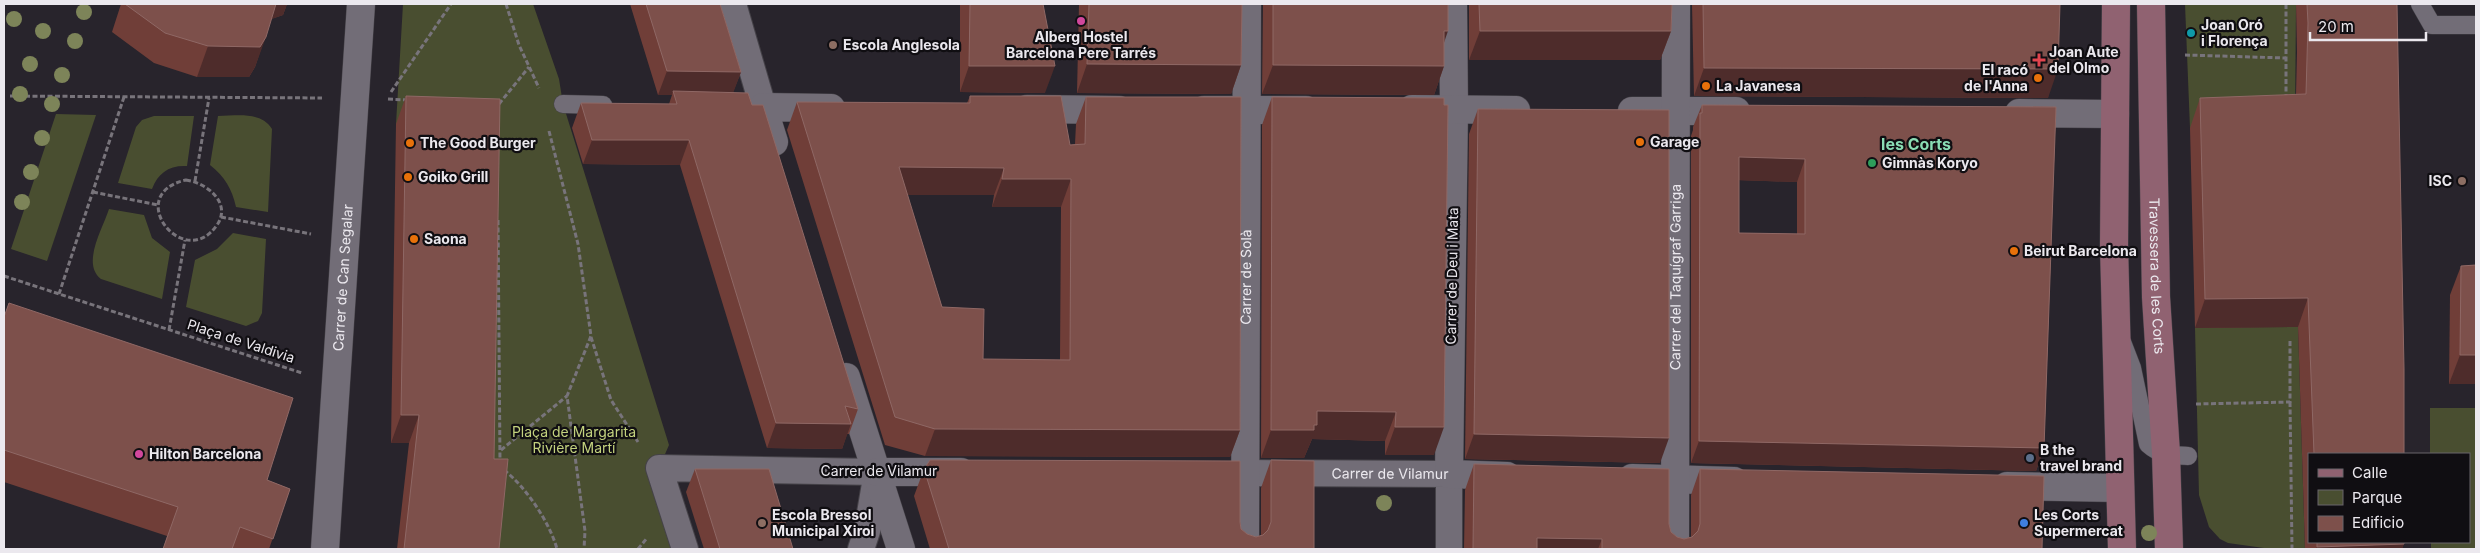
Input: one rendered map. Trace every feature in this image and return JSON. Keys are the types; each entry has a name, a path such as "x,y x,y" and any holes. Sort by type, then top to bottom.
{"main road":[{"path":"2116,4 2114,246 2122,549"},
{"name":"Travessera de les Corts","path":"2151,4 2156,297 2177,455 2169,549"}],"street":[{"name":"Carrer de Can Segalar","path":"325,549 361,4"},
{"path":"733,4 755,107 781,164"},
{"name":"Carrer de Solà","path":"1245,549 1247,4"},
{"name":"Carrer de Deu i Mata","path":"1449,549 1454,109 1452,4"},
{"name":"Carrer del Taquígraf Garriga","path":"1675,549 1678,111 1676,4"},
{"path":"755,107 855,108"},
{"path":"1002,109 1149,110"},
{"path":"1178,110 1336,110"},
{"path":"1385,110 1541,110"},
{"path":"1610,111 1756,112"},
{"path":"1992,113 2114,114"},
{"path":"839,354 901,549"},
{"path":"659,468 685,549"},
{"name":"Carrer de Vilamur","path":"659,468 990,472"},
{"path":"861,549 877,472"},
{"name":"Carrer de Vilamur","path":"1216,473 1528,476"},
{"path":"1607,478 1755,481"},
{"path":"1983,486 2120,488"}],"lane":[{"path":"2420,4 2432,25 2476,25"},
{"path":"563,104 621,105"},
{"path":"2116,328 2132,368 2148,444 2156,451 2177,455"}],"path":[{"path":"414,100 387,98 451,4"},
{"path":"506,4 540,95"},
{"path":"2286,4 2286,103"},
{"path":"2182,55 2286,58"},
{"path":"497,106 529,68"},
{"path":"10,96 330,98"},
{"path":"58,294 124,97"},
{"path":"195,181 209,98"},
{"path":"547,121 578,244 591,336 611,400 636,440 659,468"},
{"path":"186,180 195,181 212,190 220,206 221,217 211,232 202,238 185,240 175,236 162,224 158,205 169,187 186,180"},
{"path":"93,192 158,205"},
{"path":"498,214 499,476"},
{"path":"221,217 318,235"},
{"name":"Plaça de Valdivia","path":"169,330 185,240"},
{"name":"Plaça de Valdivia","path":"4,276 305,374"},
{"path":"500,450 567,396 591,336"},
{"path":"2290,340 2292,549"},
{"path":"567,396 585,531 584,549"},
{"path":"2188,404 2290,402"},
{"path":"500,468 516,480 552,533 557,549"}],"green space":[{"name":"Plaça de Margarita Rivière Martí","path":"403,4 533,4 559,79 563,104 669,445 659,468 683,549 492,549 396,124"},
{"path":"2185,4 2296,4 2295,123 2190,128"},
{"path":"56,114 96,115 47,261 11,249"},
{"path":"241,115 255,117 262,119 272,129 268,212 236,207 227,184 210,165 218,116"},
{"path":"154,116 194,116 187,166 175,167 165,171 154,183 152,189 118,183 136,127 142,120"},
{"path":"109,209 144,215 152,238 170,252 162,299 101,279 95,272 93,255 95,246"},
{"path":"233,233 266,239 262,313 258,321 246,326 186,307 195,260 217,249"},
{"path":"2298,327 2305,549 2271,549 2228,543 2220,539 2209,527 2199,495 2195,328"},
{"path":"2430,408 2476,408 2476,549 2431,549 2431,543 2470,543 2470,453 2430,453"}],"building":[{"path":"125,4 276,4 266,37 260,47 208,46 165,33"},
{"path":"646,4 720,4 741,72 667,71"},
{"path":"970,4 1043,4 1055,66 969,66"},
{"path":"1089,4 1242,4 1241,65 1087,64"},
{"path":"1273,4 1448,4 1448,31 1444,31 1444,66 1273,65"},
{"path":"1479,4 1672,4 1671,31 1480,31"},
{"path":"1703,4 2060,4 2058,69 1704,68"},
{"path":"2307,4 2397,4 2404,453 2314,453 2308,298 2205,299 2200,98 2306,94"},
{"path":"673,91 748,93 752,105 763,105 858,409 845,406 851,424 776,423 689,140 592,140 581,103 677,104"},
{"path":"406,96 500,99 494,459 508,459 499,549 404,549 419,415 401,415"},
{"path":"970,96 1061,96 1070,145 1085,144 1086,97 1241,97 1240,430 935,429 895,417 797,102 970,103","holes":["899,167 1004,168 1002,179 1071,179 1070,360 983,359 984,309 942,307"]},
{"path":"1272,97 1444,98 1444,105 1448,105 1444,427 1395,427 1396,412 1317,411 1317,425 1314,425 1314,430 1271,430"},
{"path":"1702,105 2056,107 2044,448 1699,441 1700,113 1702,113","holes":["1739,157 1805,159 1805,234 1739,233"]},
{"path":"1478,109 1669,110 1669,438 1474,434"},
{"path":"2476,265 2476,355 2460,355 2461,266"},
{"name":"Hilton Barcelona","path":"9,303 293,398 267,480 290,489 273,539 240,527 232,549 163,549 178,507 4,450 4,317"},
{"path":"930,460 1240,461 1241,529 1247,534 1256,537 1263,535 1268,530 1271,522 1271,460 1314,461 1314,549 949,549 924,469"},
{"path":"1474,464 1669,469 1669,524 1671,532 1677,537 1684,539 1692,537 1698,531 1700,524 1700,469 2044,476 2042,549 1602,549 1602,539 1537,538 1537,549 1473,549"},
{"path":"695,469 769,469 793,549 720,549"},
{"path":"2317,543 2404,543 2404,544 2317,547"}],"place":[{"name":"Alberg Hostel Barcelona Pere Tarrés","path":"1081,21"},
{"name":"Joan Oró i Florença","path":"2191,33"},
{"name":"Escola Anglesola","path":"833,45"},
{"name":"Joan Aute del Olmo","path":"2039,60"},
{"name":"El racó de l'Anna","path":"2038,78"},
{"name":"La Javanesa","path":"1706,86"},
{"name":"Garage","path":"1640,142"},
{"name":"The Good Burger","path":"410,143"},
{"name":"Gimnàs Koryo","path":"1872,163"},
{"name":"Goiko Grill","path":"408,177"},
{"name":"ISC","path":"2462,181"},
{"name":"Saona","path":"414,239"},
{"name":"Beirut Barcelona","path":"2014,251"},
{"name":"Hilton Barcelona","path":"139,454"},
{"name":"B the travel brand","path":"2030,458"},
{"name":"Escola Bressol Municipal Xiroi","path":"762,523"},
{"name":"Les Corts Supermercat","path":"2024,523"}],"district":[{"name":"les Corts","path":"1916,144"}]}
